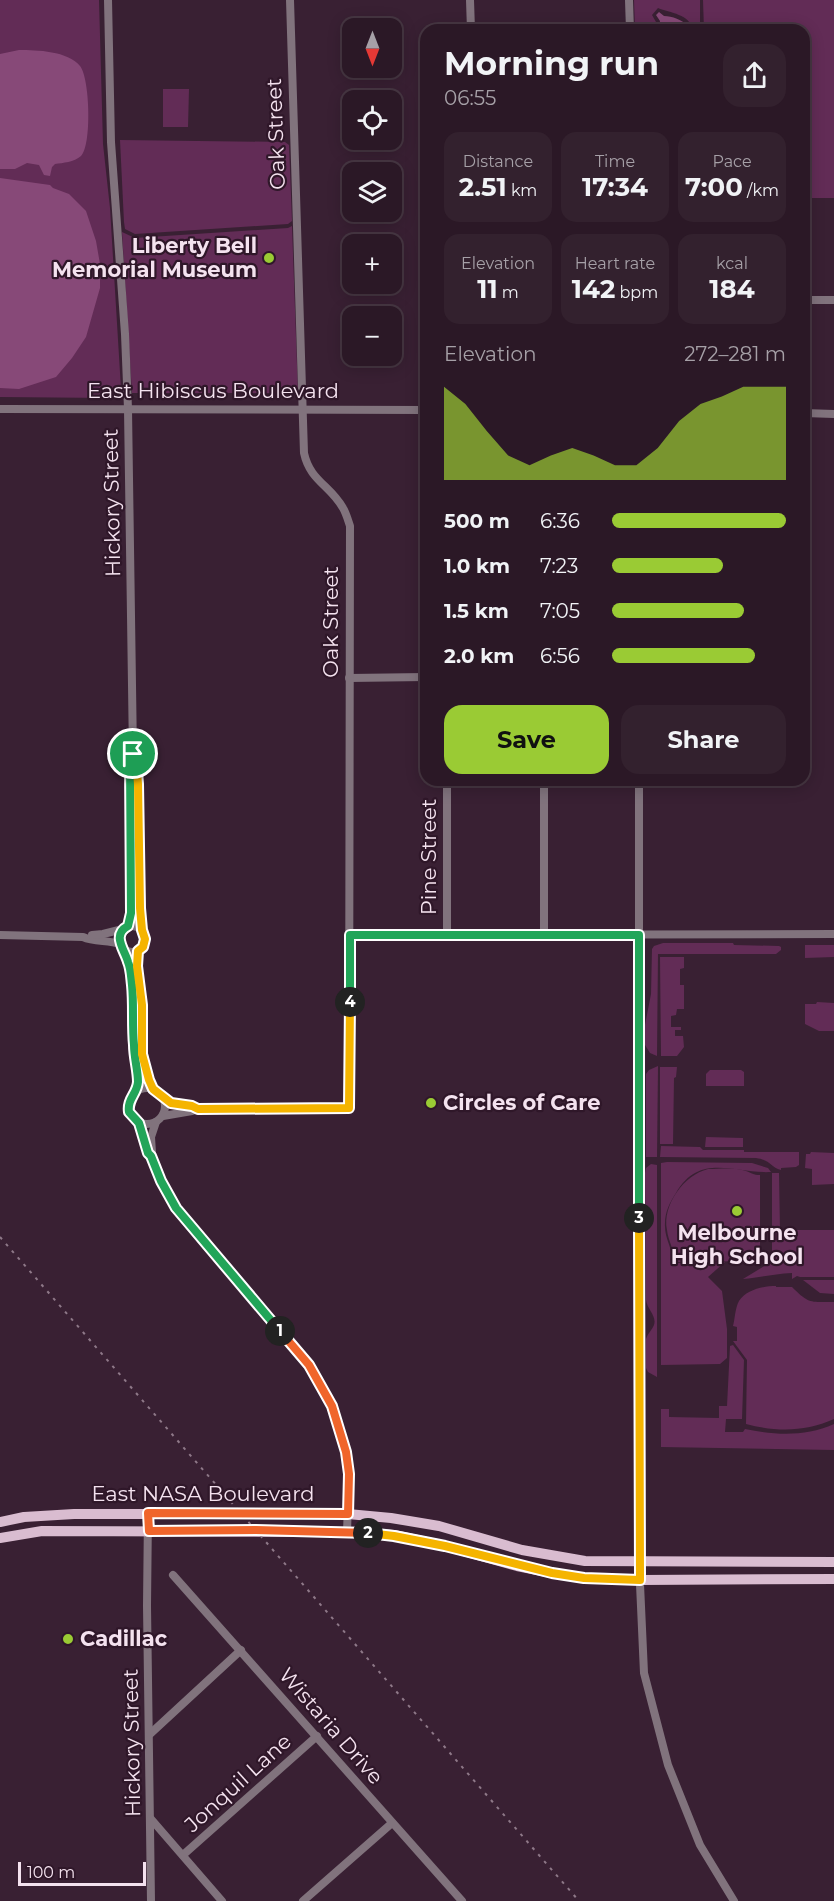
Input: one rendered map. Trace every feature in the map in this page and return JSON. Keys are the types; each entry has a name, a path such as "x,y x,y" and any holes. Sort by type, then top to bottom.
{"main road":[{"name":"East NASA Boulevard","path":"0,1522 24,1517 75,1514 348,1514 439,1526 522,1550 585,1561 834,1562"},
{"name":"East NASA Boulevard","path":"0,1538 42,1531 347,1532 394,1536 445,1546 517,1566 584,1578 834,1579"},
{"path":"517,1566 522,1550"}],"street":[{"name":"Hickory Street","path":"108,0 111,142 128,409 133,754 130,759 142,930"},
{"name":"Oak Street","path":"159,1119 198,1109 349,1108 350,526 344,508 311,473 306,465 304,453 290,0"},
{"path":"470,0 471,24"},
{"path":"629,0 630,24"},
{"path":"810,300 834,300"},
{"name":"East Hibiscus Boulevard","path":"0,409 420,410"},
{"path":"810,414 834,414"},
{"path":"349,678 420,677"},
{"name":"Pine Street","path":"447,786 447,935"},
{"path":"544,786 544,935"},
{"path":"639,786 639,1562 644,1673 668,1765 700,1845 734,1901"},
{"name":"Hickory Street","path":"125,928 131,908 135,839"},
{"path":"0,935 83,937 136,927 142,930 145,942 138,951 131,952 104,940 83,937"},
{"path":"125,928 119,936 129,966 132,988 137,1091"},
{"path":"350,935 834,934"},
{"path":"138,951 137,966 142,1005 142,1054 153,1089 163,1098 165,1110 152,1137 151,1156"},
{"path":"153,1089 144,1088 137,1091 131,1097 129,1107 132,1116 139,1123 148,1153 175,1206 309,1365 332,1406 346,1452 349,1474 347,1532"},
{"name":"Oak Street","path":"163,1098 177,1105 192,1106 198,1109"},
{"path":"139,1123 147,1124 159,1119"},
{"name":"Hickory Street","path":"148,1513 151,1901"},
{"name":"Wistaria Drive","path":"173,1575 462,1901"},
{"path":"150,1734 241,1650"},
{"name":"Jonquil Lane","path":"183,1856 317,1736"},
{"path":"151,1819 222,1901"},
{"path":"303,1901 392,1823"}],"shaded area":[{"path":"0,0 99,0 103,144 110,208 121,389 118,395 110,398 0,397"},
{"path":"634,0 700,0 700,24 690,24 684,17 658,8 652,15 656,24 635,24"},
{"path":"703,0 834,0 834,198 810,198 810,24 704,24"},
{"path":"659,12 686,24 660,24 656,15"},
{"path":"19,50 43,51 68,57 80,66 86,84 88,126 85,150 75,160 55,164 50,176 44,175 39,165 27,163 15,169 0,169 0,54"},
{"path":"163,89 189,89 188,127 163,127"},
{"path":"120,140 285,142 289,145 292,221 288,224 135,234 125,229"},
{"path":"0,178 50,185 69,194 86,211 96,241 100,264 100,288 86,337 56,377 19,389 0,388"},
{"path":"292,226 298,393 132,393 122,232 135,238"},
{"path":"663,943 733,943 734,945 779,946 781,950 776,954 658,954 657,1056 650,1053 645,1045 645,1025 651,994 652,949"},
{"path":"805,945 834,945 834,957 805,958"},
{"path":"660,957 684,957 684,968 680,969 680,985 684,985 684,1009 677,1009 676,1015 671,1016 671,1027 681,1027 681,1030 675,1030 675,1036 683,1036 684,1047 677,1056 661,1056"},
{"path":"817,1002 834,1003 834,1031 819,1031 805,1024 805,1004 816,1004"},
{"path":"658,1066 657,1157 646,1157 646,1074"},
{"path":"660,1067 677,1067 674,1078 673,1144 660,1144"},
{"path":"710,1070 741,1070 744,1072 744,1086 706,1086 706,1074"},
{"path":"706,1137 743,1138 743,1147 705,1147"},
{"path":"661,1146 700,1147 703,1150 744,1150 744,1152 799,1152 799,1165 781,1168 781,1170 765,1160 756,1158 660,1157"},
{"path":"811,1152 834,1153 834,1184 812,1185 812,1169 805,1168 806,1154"},
{"path":"661,1163 752,1163 768,1168 771,1172 719,1168 696,1173 685,1180 667,1211 665,1229 673,1263 725,1262 708,1277 722,1291 727,1329 727,1358 720,1364 661,1365"},
{"path":"651,1164 657,1165 657,1377 648,1372 646,1368 646,1339 655,1322 646,1300 645,1173 646,1168"},
{"path":"708,1169 737,1169 760,1175 760,1257 756,1261 674,1262 666,1220 671,1201 683,1184 699,1172"},
{"path":"772,1173 779,1173 780,1230 834,1230 834,1277 797,1276 792,1279 792,1273 743,1279 766,1265 772,1251"},
{"path":"803,1280 834,1280 834,1294 820,1293"},
{"path":"776,1286 792,1287 810,1301 834,1302 834,1419 812,1426 791,1429 746,1424 747,1360 733,1341 737,1341 737,1327 733,1326 736,1310 739,1301 750,1291"},
{"path":"733,1345 744,1360 742,1419 726,1419 725,1432 743,1432 745,1429 767,1433 801,1433 834,1424 834,1450 661,1447 661,1409 669,1409 669,1417 719,1418 719,1406 727,1406 730,1346"}],"railway":[{"path":"0,1237 579,1901"}],"place":[{"name":"Liberty Bell Memorial Museum","path":"269,258"},
{"name":"Circles of Care","path":"431,1103"},
{"name":"Melbourne High School","path":"737,1211"},
{"name":"Cadillac","path":"68,1639"}],"route":[{"path":"133,754 136,759 138,784 140,908 145,939 143,947 138,951 137,959 142,1005 142,1054 153,1089 171,1103 198,1109 349,1108 350,935 639,935 640,1580 584,1578 552,1573 445,1546 394,1536 347,1532 256,1530 149,1531 148,1513 348,1514 349,1474 346,1452 332,1406 309,1365 191,1228 175,1206 148,1153 139,1123 129,1112 129,1102 137,1091 138,1083 131,976 119,936 128,926 131,913 130,759 133,754"}]}
